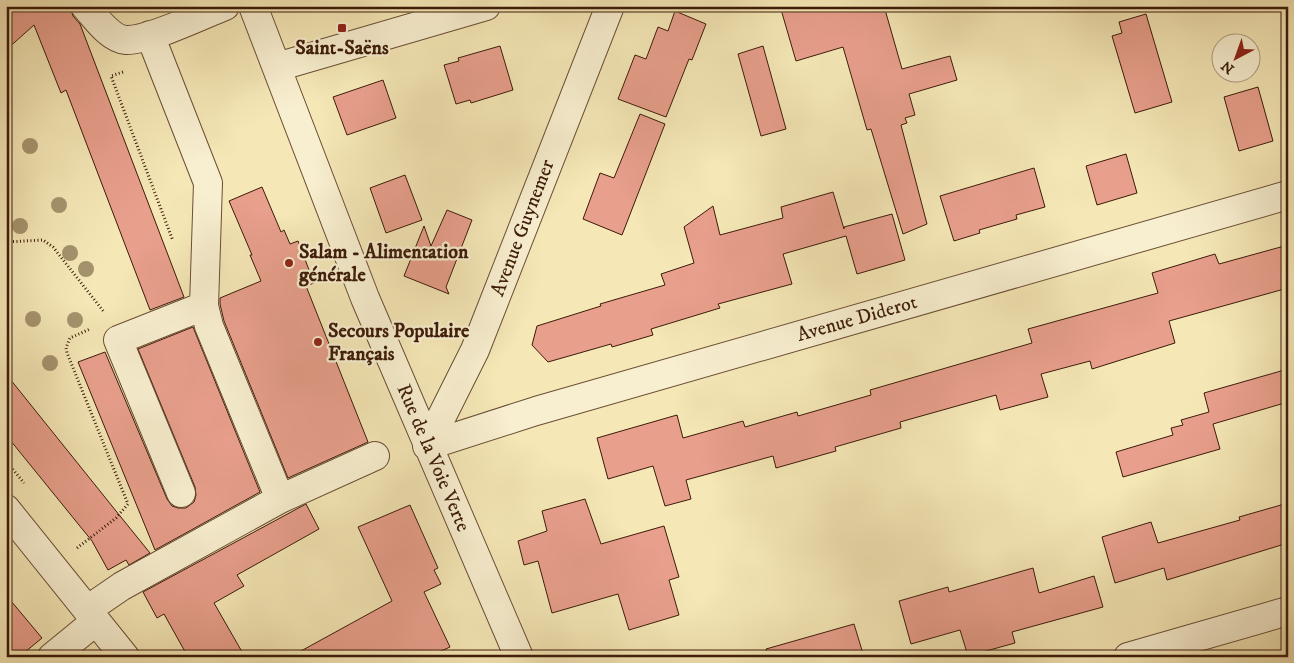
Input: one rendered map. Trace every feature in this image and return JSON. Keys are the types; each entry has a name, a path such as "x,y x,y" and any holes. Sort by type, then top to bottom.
{"street":[{"path":"85,6 113,35 154,47 225,6"},
{"name":"Rue de la Voie Verte","path":"253,6 365,298 519,657"},
{"path":"277,67 486,6"},
{"name":"Avenue Guynemer","path":"427,446 475,350 610,6"},
{"path":"154,47 208,183 204,306 209,326 280,499"},
{"name":"Avenue Diderot","path":"427,446 536,410 1288,195"},
{"path":"180,492 118,340 118,329 204,306"},
{"path":"52,657 122,586 280,499 375,456"},
{"path":"6,509 125,657"},
{"path":"1128,657 1288,611"}],"path":[{"path":"154,47 111,76 177,250"},
{"path":"6,242 43,240 53,247 118,329 70,338 66,348 128,504 120,515 77,548"}],"building":[{"path":"14,6 70,6 73,16 80,24 184,297 150,310 66,90 61,93 34,25 6,50 6,13"},
{"path":"780,6 884,6 902,69 950,56 957,80 909,94 915,115 905,118 907,123 901,125 927,224 903,234 871,129 867,130 843,47 796,61"},
{"path":"675,11 706,24 692,60 689,59 666,117 618,99 635,55 646,59 658,27 668,31"},
{"path":"1146,14 1172,102 1135,113 1112,36 1122,33 1119,22"},
{"path":"500,46 513,90 471,103 470,100 456,104 444,65 459,61 458,58"},
{"path":"763,46 786,129 761,136 738,54"},
{"path":"383,80 396,118 347,135 333,97"},
{"path":"1258,87 1273,141 1239,151 1224,97"},
{"path":"640,114 665,124 622,235 583,219 600,173 614,178"},
{"path":"1126,154 1137,193 1097,205 1086,166"},
{"path":"1034,168 1045,207 1016,215 1017,219 979,230 980,233 954,241 940,196"},
{"path":"405,175 422,220 386,233 370,188"},
{"path":"262,187 281,232 284,230 290,244 298,241 314,283 306,286 368,442 288,478 224,321 220,304 220,298 261,281 229,201"},
{"path":"833,192 844,229 844,227 892,214 905,260 857,274 846,236 783,254 792,284 718,304 720,308 651,329 653,335 612,347 611,344 548,362 532,345 537,326 601,306 600,304 665,285 661,274 694,263 684,227 713,206 720,235 783,218 781,207"},
{"path":"447,210 472,220 446,287 449,294 404,276 424,226 431,246"},
{"path":"1288,245 1288,288 1169,321 1175,343 1092,369 1090,361 1041,374 1048,397 1000,410 996,395 900,422 901,428 835,447 836,451 776,468 773,456 686,480 691,499 665,506 653,466 608,479 597,438 677,415 683,438 743,421 745,427 797,412 798,416 871,395 870,390 1032,343 1028,329 1158,293 1152,273 1215,254 1219,264"},
{"path":"193,327 260,492 155,550 78,362 105,352 167,499 172,506 186,508 194,502 196,495 195,487 138,349"},
{"path":"1288,369 1288,402 1213,424 1220,449 1123,477 1116,452 1173,435 1171,428 1183,425 1181,420 1209,412 1204,393"},
{"path":"6,374 150,553 129,565 126,560 108,570 92,541 6,435"},
{"path":"585,499 601,544 664,526 679,577 669,580 679,615 629,630 618,594 552,613 538,561 524,565 518,541 547,531 542,511"},
{"path":"1288,503 1288,543 1167,580 1164,568 1115,583 1102,537 1151,522 1158,543 1240,520 1239,517"},
{"path":"306,504 319,529 237,575 244,586 214,603 245,657 188,657 164,614 157,618 143,592"},
{"path":"410,505 438,568 434,570 441,584 424,592 450,647 428,657 290,657 392,601 358,527"},
{"path":"1033,568 1039,593 1094,576 1103,607 1012,632 1015,643 968,656 960,630 911,644 899,601 948,587 949,592"},
{"path":"6,595 42,638 19,657 6,657"},
{"path":"854,624 864,657 767,657 766,649"}],"place":[{"name":"Saint-Saëns","path":"342,28"},
{"name":"Salam - Alimentation générale","path":"289,263"},
{"name":"Secours Populaire Français","path":"318,342"}]}
